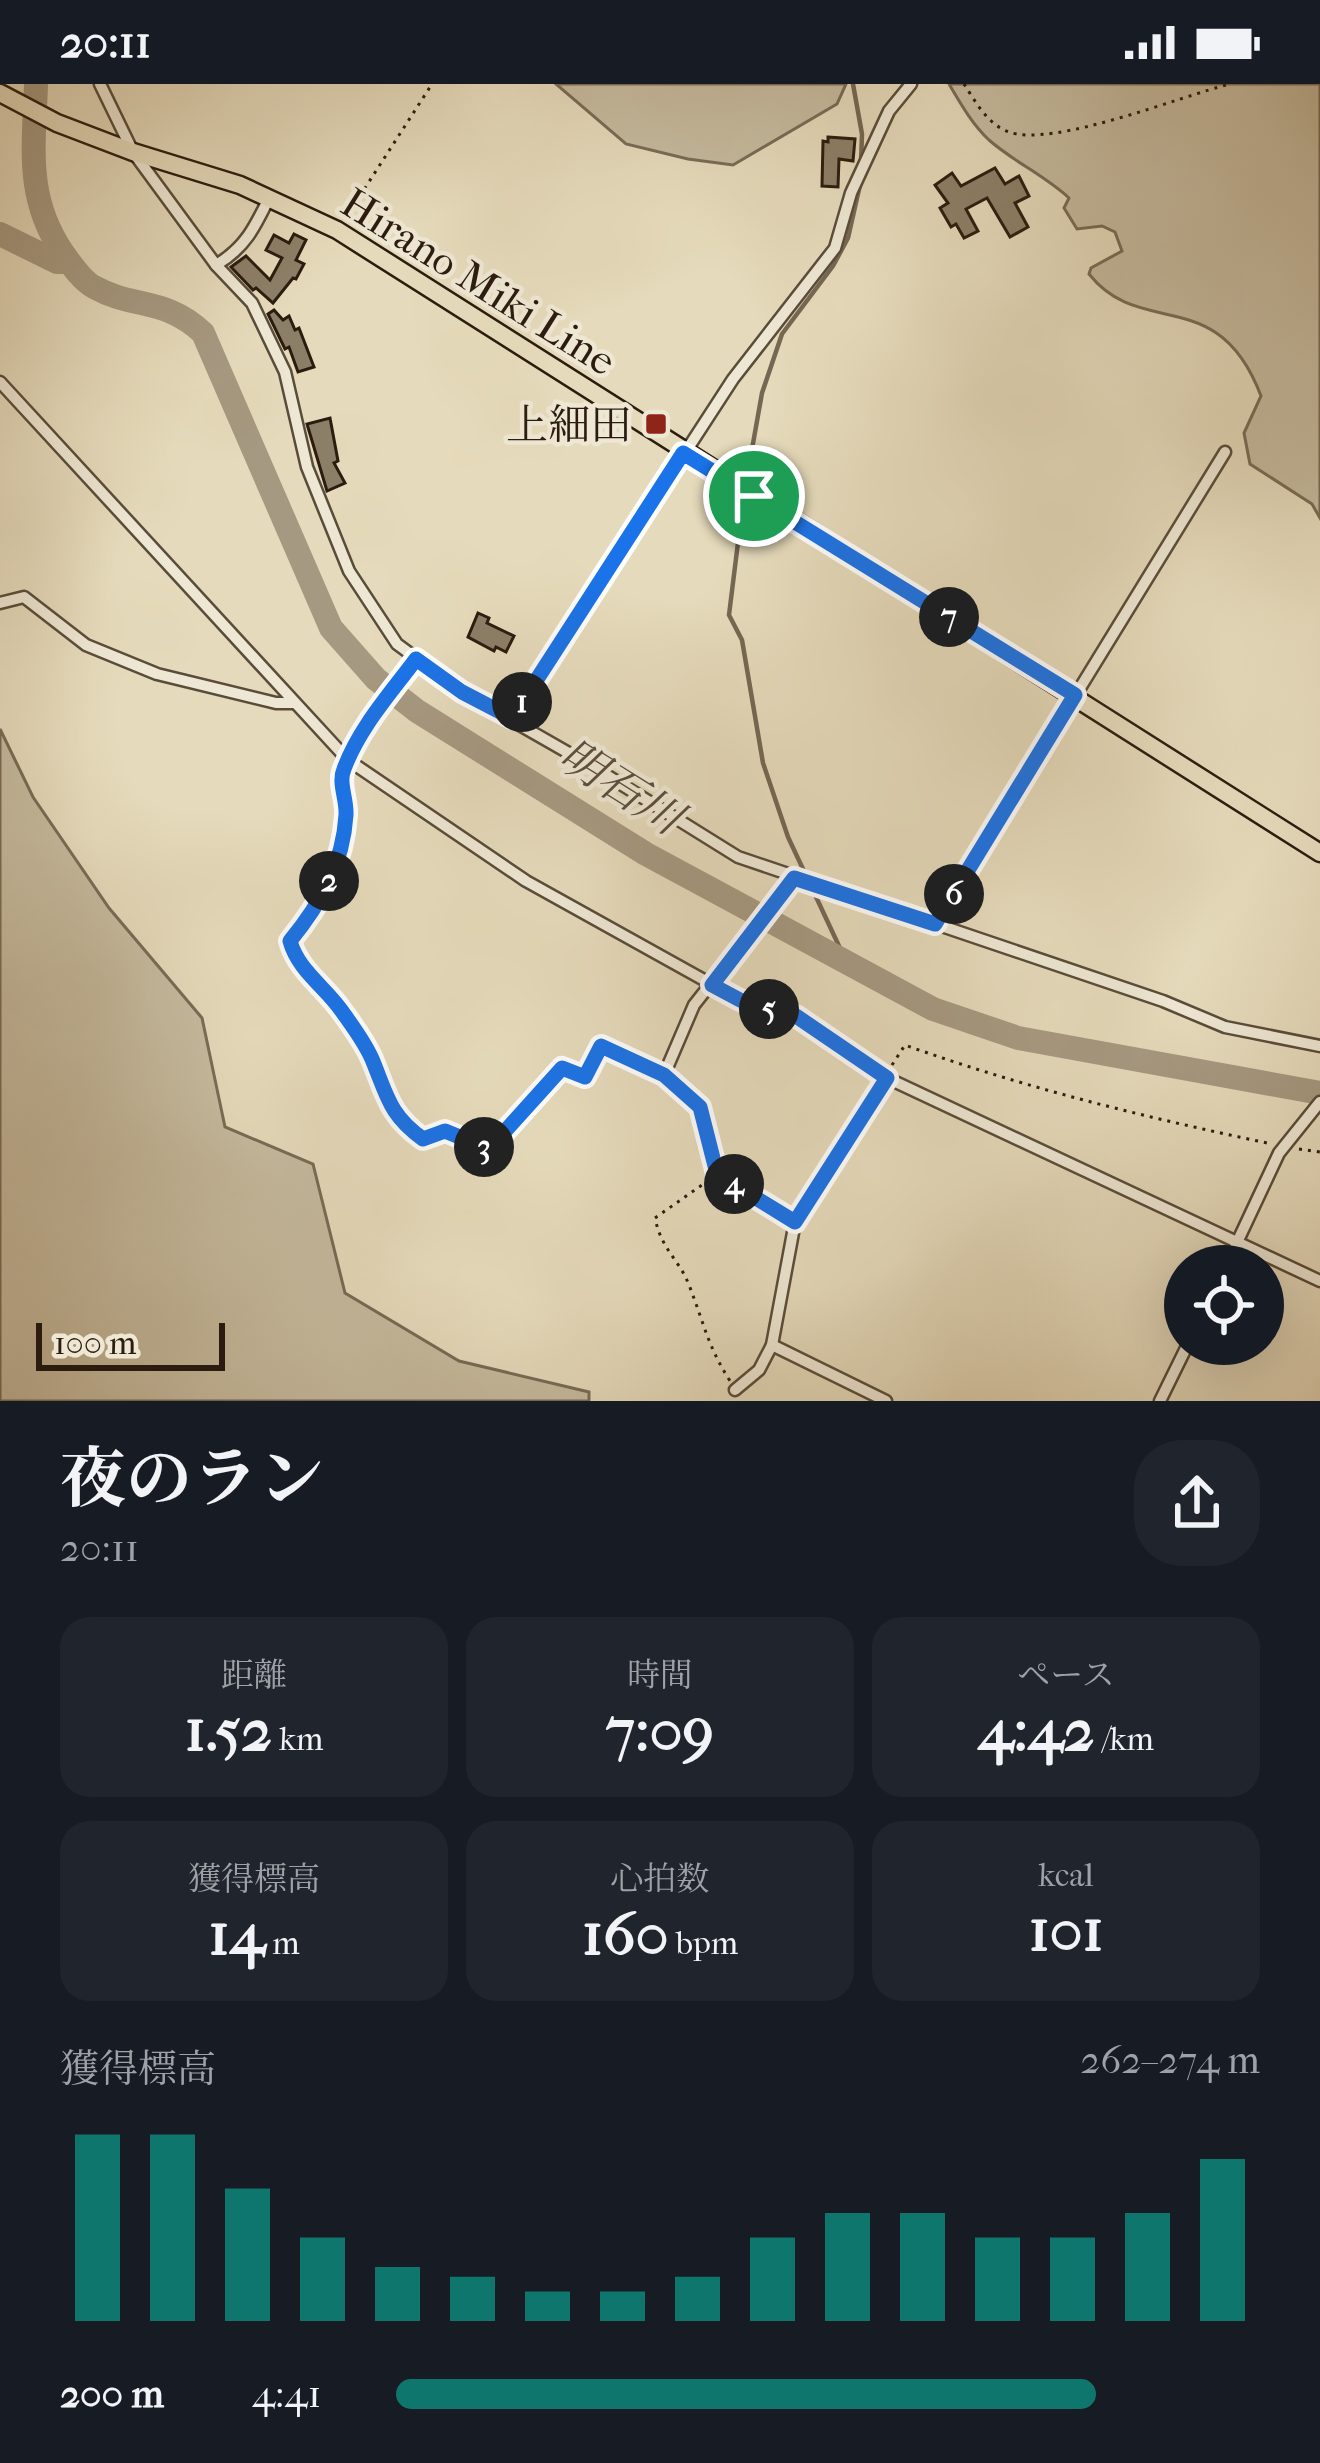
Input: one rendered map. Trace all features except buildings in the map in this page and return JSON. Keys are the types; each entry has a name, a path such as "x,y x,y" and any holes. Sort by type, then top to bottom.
{"main road":[{"name":"Hirano Miki Line","path":"4,95 95,137 269,198 337,230 1320,853"}],"street":[{"path":"100,84 133,152 216,265 252,303 285,372 307,466 349,571 379,621 416,659 462,692 738,857 1225,1027 1320,1046"},
{"path":"512,718 683,453 835,248 851,193 889,111 911,84"},
{"path":"216,265 250,238 269,198"},
{"path":"0,382 348,760 526,881 712,985 740,1000 796,1016 887,1078 1320,1281"},
{"path":"935,924 1225,452"},
{"path":"0,603 23,597 86,645 157,674 276,704 294,703"},
{"path":"416,659 369,722 341,775 344,838 322,901 290,941 295,958 339,1007 371,1057 385,1098 423,1139 445,1131 489,1149 562,1068 585,1077 601,1046 664,1075 694,1005 794,878"},
{"path":"735,1390 759,1370 772,1345 795,1222 887,1078"},
{"path":"1236,1245 1285,1147 1320,1102"},
{"path":"717,1174 795,1222"},
{"path":"772,1345 886,1401"},
{"path":"1160,1401 1178,1365"}],"path":[{"path":"337,230 433,84"},
{"path":"964,84 980,109 1007,132 1041,135 1230,84"},
{"path":"887,1078 905,1045 976,1071 1178,1124 1320,1152"},
{"path":"664,1075 700,1107 717,1174 655,1218 659,1239 688,1280 708,1345 735,1390"}],"shaded area":[{"path":"556,84 846,84 837,104 733,165 626,144"},
{"path":"949,84 1320,84 1320,518 1312,504 1250,464 1244,433 1261,396 1243,361 1223,338 1201,325 1110,294 1089,274 1091,268 1122,251 1115,232 1102,226 1077,229 1064,208 1069,198 989,140"},
{"path":"0,729 33,797 109,908 202,1018 225,1127 313,1164 345,1293 459,1361 589,1392 589,1401 0,1401"}],"waterway":[{"name":"明石川","path":"36,84 34,171 51,232 90,284 108,294 162,308 203,333 331,628 376,679 417,711 646,854 933,1009 1018,1038 1320,1093"},
{"path":"853,84 862,134 861,162"},
{"path":"746,483 762,393 782,334 848,238 860,185"},
{"path":"0,234 57,262 68,262"},
{"path":"744,494 729,615 742,640 763,763 788,837 846,961"}],"place":[{"name":"上細田","path":"656,424"}],"route":[{"path":"683,453 754,496 1075,695 935,924 794,878 712,985 740,1000 796,1016 887,1078 795,1222 717,1174 700,1107 664,1075 601,1046 585,1077 562,1068 489,1149 445,1131 423,1139 385,1098 371,1057 339,1007 295,958 290,941 322,901 344,838 341,775 369,722 416,659 462,692 512,718 683,453"}]}
